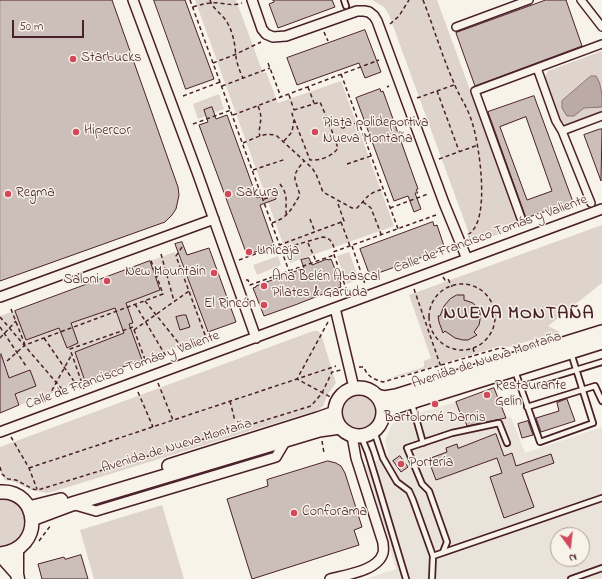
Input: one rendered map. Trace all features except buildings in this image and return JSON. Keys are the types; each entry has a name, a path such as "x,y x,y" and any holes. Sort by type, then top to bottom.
{"main road":[{"name":"Avenida de Nueva Montaña","path":"377,396 384,398 396,396 602,332"},
{"name":"Avenida de Nueva Montaña","path":"383,413 398,406 602,342"},
{"path":"354,388 367,390 377,396 382,404 383,413 379,426 374,431 357,436 340,428 336,421 336,407 343,394 354,388"},
{"name":"Avenida de Nueva Montaña","path":"31,513 52,503 318,419 336,407"},
{"name":"Avenida de Nueva Montaña","path":"31,513 72,504 320,430 340,428"},
{"path":"0,492 16,495 24,502 31,513 31,533 24,544 9,553 0,555"}],"street":[{"path":"133,0 214,219 256,338"},
{"path":"252,0 262,29 266,34 273,37 286,36 357,11 366,11 374,16 444,203 467,258"},
{"path":"456,27 529,0"},
{"path":"581,0 602,27"},
{"path":"522,221 475,91 602,44"},
{"path":"537,68 556,121 562,131 591,203"},
{"path":"562,131 602,116"},
{"name":"Calle de Francisco Tomás y Valiente","path":"0,432 602,209"},
{"path":"0,297 214,219"},
{"path":"336,308 354,388"},
{"path":"330,579 372,567 379,561 383,553 383,544 354,449 357,436"},
{"path":"17,549 18,577"},
{"path":"0,555 18,577"}],"lane":[{"path":"344,0 346,6"},
{"path":"514,370 540,442 593,423 570,352"},
{"path":"520,387 602,362"},
{"path":"527,407 595,386 602,401"},
{"path":"412,402 423,443"},
{"path":"443,552 447,542 429,491 422,484 407,448 452,433 499,423 507,443"},
{"path":"374,431 382,458 397,482 408,491 414,500 433,556 432,579"},
{"path":"357,436 373,468 406,579"},
{"path":"433,556 602,498"},
{"path":"571,579 602,568"}],"path":[{"path":"190,0 289,271"},
{"path":"210,0 228,24 235,42 236,54 242,78"},
{"path":"390,24 399,16 409,0"},
{"path":"423,0 454,85 470,116 478,145 482,179 482,201 480,214 475,228 467,235"},
{"path":"193,7 211,3 232,5 242,3"},
{"path":"213,63 261,42"},
{"path":"233,116 380,60"},
{"path":"268,63 281,97"},
{"path":"222,86 270,68"},
{"path":"341,74 398,229"},
{"path":"183,96 220,82"},
{"path":"417,98 454,85"},
{"path":"308,87 314,103"},
{"path":"437,91 459,151"},
{"path":"288,94 294,110 292,114 310,160 315,160 334,154 338,148 320,102 294,110"},
{"path":"258,106 262,114 258,133 260,136"},
{"path":"193,124 231,110"},
{"path":"283,142 292,132 294,118"},
{"path":"329,123 343,128 359,122"},
{"path":"243,143 260,136 272,134 277,136 312,168 323,192 352,208 357,208 368,194 384,189"},
{"path":"440,159 478,145"},
{"path":"347,164 371,156"},
{"path":"253,170 286,158"},
{"path":"272,223 287,216 300,195 294,176 304,161"},
{"path":"280,184 286,198 285,211 287,216"},
{"path":"390,208 428,194"},
{"path":"263,199 270,197"},
{"path":"238,260 344,221 337,200"},
{"path":"363,202 371,208 381,235"},
{"path":"335,252 436,215"},
{"path":"310,219 315,232"},
{"path":"341,222 365,284"},
{"path":"281,249 319,238 328,238 331,241 335,252 333,252 347,291"},
{"path":"307,242 316,261"},
{"path":"182,247 176,256 208,343"},
{"path":"161,254 174,301"},
{"path":"246,280 248,280 250,285 334,255"},
{"path":"7,361 16,351 25,345 164,294 150,258"},
{"path":"440,268 445,280 448,279 452,286"},
{"path":"155,272 184,276"},
{"path":"411,280 442,371 446,369"},
{"path":"452,286 472,286 484,293 492,304 495,317 492,330 484,341 473,348 459,350 452,349 441,342 432,331 430,318 432,304 440,293 452,286"},
{"path":"134,330 189,291"},
{"path":"145,301 185,351"},
{"path":"135,304 167,358"},
{"path":"297,379 336,308"},
{"path":"11,309 25,345"},
{"path":"0,317 67,395"},
{"path":"0,338 16,321"},
{"path":"0,327 26,366"},
{"path":"84,389 70,349 133,327 147,365"},
{"path":"44,338 80,390"},
{"path":"0,467 4,476 8,479 16,480 37,490 311,406 322,393 332,372 349,368 364,367 366,373 383,382 475,356 473,348"},
{"path":"45,403 72,354"},
{"path":"29,468 336,366"},
{"path":"155,375 173,420"},
{"path":"297,379 322,393 336,407"},
{"path":"134,382 153,426"},
{"path":"230,401 235,421"},
{"path":"10,436 29,468 37,490"},
{"path":"321,438 324,453"}],"shaded area":[{"path":"195,0 236,0 263,73 266,72 278,103 341,81 394,226 290,263"},
{"path":"372,0 437,0 520,226 478,242 471,239 389,15 384,7"},
{"path":"602,51 602,112 570,124 565,124 559,119 546,81 545,77 548,71"},
{"path":"591,76 596,76 601,87 602,107 584,108 574,116 567,116 562,108 562,101"},
{"path":"219,94 224,109 198,119 193,104"},
{"path":"602,225 602,283 548,326 560,332 508,347 500,346 380,381 424,367 424,361 431,358 409,295"},
{"path":"175,252 187,280 189,280 189,285 197,307 200,310 198,311 208,336 142,360 101,342 98,343 75,352 85,381 20,405 0,353 0,316 15,311 26,340 78,321 78,319 160,290 150,261"},
{"path":"349,252 359,279 347,284 337,256"},
{"path":"278,256 281,265 257,275 253,265"},
{"path":"313,331 318,331 321,334 336,383 328,394 323,406 318,410 47,493 31,490 15,482 5,480 0,471 0,447"},
{"path":"362,396 369,398 374,403 376,413 374,423 369,428 356,430 349,428 344,423 342,410 344,403 349,398"},
{"path":"456,402 463,421 503,410 506,418 511,417 525,453 602,427 602,579 366,579 396,569 365,465 388,456 385,440 392,425 401,418"},
{"path":"0,499 11,501 20,507 24,511 27,522 24,532 15,544 0,548"},
{"path":"162,505 184,579 94,579 80,530"}],"place":[{"name":"Starbucks","path":"73,59"},
{"name":"Hipercor","path":"76,132"},
{"name":"Pista polideportiva Nueva Montaña","path":"315,132"},
{"name":"Regma","path":"8,194"},
{"name":"Sakura","path":"228,194"},
{"name":"Unicaja","path":"249,252"},
{"name":"New Mountain","path":"214,273"},
{"name":"Saloni","path":"107,281"},
{"name":"Ana Belén Abascal Pilates & Garuda","path":"264,286"},
{"name":"El Rincón","path":"264,305"},
{"name":"Restaurante Gelín","path":"487,395"},
{"name":"Bartolomé Darnis","path":"435,404"},
{"name":"Portería","path":"401,464"},
{"name":"Conforama","path":"294,513"}],"district":[{"name":"NUEVA MONTAÑA","path":"519,315"}]}
